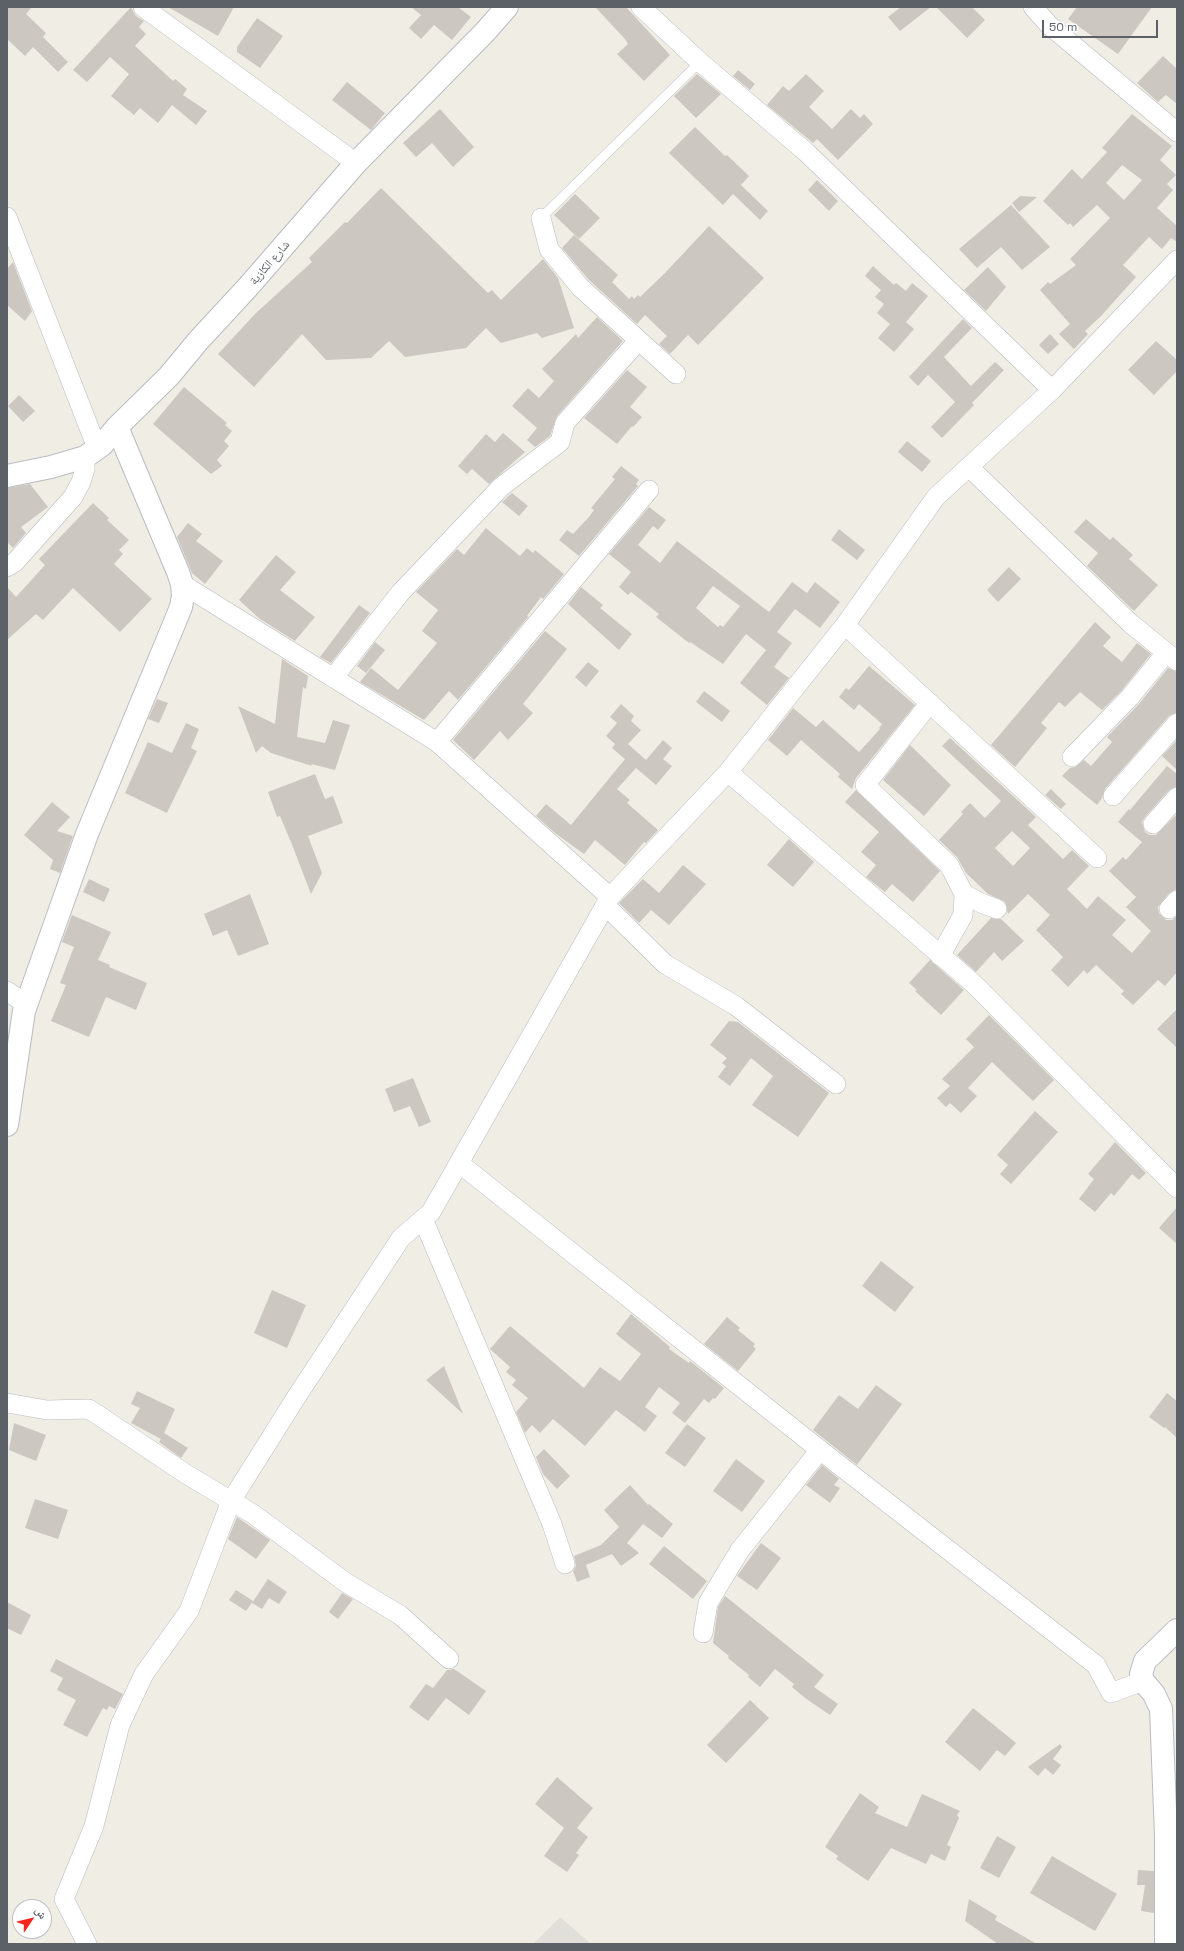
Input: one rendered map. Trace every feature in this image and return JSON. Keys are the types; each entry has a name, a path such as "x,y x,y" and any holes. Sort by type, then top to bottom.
{"street":[{"path":"144,7 356,163"},
{"name":"شارع الكازية","path":"7,476 51,467 91,453 102,445 117,427 169,376 198,341 248,288 356,163 484,32 506,7"},
{"path":"641,7 700,62 806,152 1052,390"},
{"path":"1033,7 1049,25 1177,132"},
{"path":"7,217 91,453 81,482 73,498 15,562 7,567"},
{"path":"541,218 549,249 580,287 676,374"},
{"path":"87,1944 64,1899 94,1826 120,1725 144,1674 189,1612 231,1501 297,1396 401,1238 431,1212 608,901 728,772 845,625 936,497 1052,390 1177,260"},
{"path":"334,678 356,646 401,592 501,487 560,442 565,422 638,341"},
{"path":"7,1125 27,1005 87,834 181,607 183,596 182,584 117,427"},
{"path":"969,466 1130,623 1172,657 1130,696 1072,757"},
{"path":"437,742 649,490"},
{"path":"182,584 437,742 608,901 665,964 736,1006 836,1084"},
{"path":"845,625 1097,858"},
{"path":"930,703 865,785 949,864 964,894 963,915 940,956"},
{"path":"1113,796 1177,723"},
{"path":"728,772 974,984 1177,1188"},
{"path":"1153,824 1177,797"},
{"path":"964,894 981,903 997,908"},
{"path":"7,990 27,1005"},
{"path":"459,1163 820,1450 1096,1665 1111,1693 1143,1681"},
{"path":"423,1219 552,1524 565,1564"},
{"path":"7,1403 47,1410 89,1409 186,1474 253,1514 344,1582 400,1615 449,1659"},
{"path":"703,1633 708,1603 740,1550 820,1450"},
{"path":"1166,1944 1166,1836 1161,1709 1156,1697 1143,1681 1141,1674 1145,1661 1177,1630"}],"lane":[{"path":"541,218 700,62"}],"shaded area":[{"path":"560,1917 591,1944 533,1944"}],"building":[{"path":"7,7 32,7 26,14 46,33 43,37 68,62 58,72 33,47 25,56 7,39"},
{"path":"131,7 136,16 144,21 139,27 146,34 135,46 173,81 175,79 187,89 183,95 207,111 196,125 172,105 158,123 140,108 134,115 111,96 129,74 110,57 87,82 73,70"},
{"path":"168,7 234,7 218,36"},
{"path":"411,7 458,7 471,17 452,40 434,25 421,39 409,28 421,15"},
{"path":"595,7 626,7 670,55 644,81 617,54 628,44"},
{"path":"901,7 931,7 900,31 888,17"},
{"path":"936,7 972,7 985,20 967,38"},
{"path":"1077,7 1152,7 1118,54 1068,19"},
{"path":"257,18 283,36 260,68 237,52 237,47"},
{"path":"1163,56 1177,69 1177,104 1166,95 1158,102 1137,83"},
{"path":"738,70 755,84 750,90 733,76"},
{"path":"697,74 721,94 696,118 674,96"},
{"path":"806,74 824,91 809,107 832,129 851,109 860,118 864,114 873,124 838,160 817,139 813,143 767,105 783,86 789,91"},
{"path":"347,82 385,113 371,130 332,100"},
{"path":"440,109 474,147 453,167 432,143 416,157 403,143"},
{"path":"1132,114 1172,146 1160,160 1176,175 1167,184 1173,190 1157,208 1177,226 1177,242 1171,238 1162,249 1149,237 1123,265 1136,277 1102,315 1085,331 1088,334 1074,349 1059,334 1070,324 1040,290 1048,282 1050,284 1076,265 1070,259 1110,218 1097,205 1073,227 1070,223 1068,225 1043,201 1072,169 1082,179 1107,152 1102,148","holes":["1122,165 1142,180 1124,200 1106,183"]},
{"path":"695,127 725,156 727,155 749,176 741,185 768,211 760,220 733,194 723,205 669,153"},
{"path":"817,180 838,201 829,211 808,190"},
{"path":"381,188 488,293 492,290 501,300 543,259 558,278 574,328 542,338 537,333 501,343 486,328 466,348 405,357 389,341 371,358 326,360 302,334 254,387 218,354 256,313 312,262 309,258 345,222 347,223"},
{"path":"575,194 600,218 579,239 554,215"},
{"path":"1020,196 1037,197 1019,212 1012,203"},
{"path":"1011,205 1050,247 1022,270 1001,247 977,268 959,249"},
{"path":"709,226 764,278 698,345 688,335 670,354 659,344 667,336 645,315 637,324 588,279 562,248 574,235 618,275 612,282 629,299 632,296 634,299 638,295 640,297 665,273"},
{"path":"13,262 32,311 25,321 7,305 7,269"},
{"path":"873,266 894,285 896,283 906,291 912,283 928,296 906,322 914,329 894,352 878,338 890,324 877,313 884,304 875,297 881,290 865,276"},
{"path":"988,267 1006,287 986,311 964,290"},
{"path":"597,317 623,341 557,416 550,436 535,447 527,440 537,428 512,406 528,388 539,398 554,381 542,369 576,334 578,338"},
{"path":"963,319 972,328 944,357 971,386 995,362 1004,370 972,403 974,405 942,438 931,427 955,402 928,375 918,386 909,377"},
{"path":"1050,334 1059,344 1048,354 1039,345"},
{"path":"1156,341 1177,360 1177,371 1154,395 1128,370"},
{"path":"627,370 647,387 630,407 642,417 633,427 632,426 617,444 584,418"},
{"path":"184,387 227,423 225,425 232,431 224,441 229,446 217,460 222,466 211,474 153,424"},
{"path":"19,395 35,411 23,422 8,406"},
{"path":"503,433 525,452 489,484 472,469 467,474 458,466 486,434 495,442"},
{"path":"907,441 931,461 922,472 898,452"},
{"path":"621,466 639,480 636,484 638,486 579,556 559,540 567,530 573,534 589,517 594,510 591,508 615,479 612,477"},
{"path":"30,484 48,507 21,527 26,533 13,548 7,542 7,488"},
{"path":"512,493 528,506 519,516 502,502"},
{"path":"93,503 109,518 107,520 129,540 119,550 123,554 114,564 152,599 120,632 73,588 43,620 36,614 7,640 7,587 16,597 45,565 39,559"},
{"path":"649,507 666,520 658,530 653,526 638,545 660,563 677,541 769,612 792,582 807,593 815,582 840,602 820,628 795,609 777,632 792,643 774,667 789,678 767,705 740,683 766,650 746,634 723,664 690,642 689,643 656,617 659,614 631,592 628,595 619,587 631,572 609,554","holes":["713,586 740,606 723,627 720,625 718,627 696,608"]},
{"path":"1086,519 1110,540 1113,537 1133,555 1129,559 1158,585 1134,611 1087,566 1098,553 1074,532"},
{"path":"188,523 202,534 196,541 223,561 205,584 192,573 177,537"},
{"path":"486,528 520,556 527,548 533,553 535,550 564,574 543,599 541,597 527,616 528,617 458,700 449,691 424,720 360,682 371,668 398,690 437,643 422,631 438,610 416,592 457,549 464,555"},
{"path":"839,529 865,550 857,560 831,540"},
{"path":"276,555 296,572 280,590 315,617 295,641 260,619 239,600"},
{"path":"1009,567 1021,579 998,602 987,590"},
{"path":"581,587 603,605 600,608 632,634 619,650 568,604"},
{"path":"359,605 370,613 331,663 320,657"},
{"path":"1095,622 1111,637 1103,646 1122,662 1137,643 1151,654 1122,690 1102,710 1080,692 1065,707 1059,702 1041,723 1047,728 1015,767 991,745"},
{"path":"545,631 567,649 523,704 533,713 508,740 500,731 474,760 453,740"},
{"path":"375,642 385,650 366,673 357,666"},
{"path":"282,659 308,676 306,689 303,687 297,737 325,743 333,720 350,725 335,770 311,764 312,766 271,753 262,746 256,753 238,706 275,724"},
{"path":"588,662 599,671 586,687 575,677"},
{"path":"869,666 915,705 856,778 852,789 838,777 840,774 801,740 787,756 768,740 793,708 816,727 823,720 859,752 880,729 879,728 882,724 859,704 854,710 839,697 846,688 849,690"},
{"path":"1168,668 1177,672 1177,712 1169,716 1105,789 1102,798 1097,805 1062,776 1070,768 1075,767 1084,760 1091,766 1112,742 1107,737 1138,705"},
{"path":"704,691 730,711 722,722 696,702"},
{"path":"157,699 168,703 159,723 148,719"},
{"path":"621,704 634,716 631,721 641,730 628,744 646,760 663,740 672,748 663,759 672,766 656,785 636,768 617,789 630,800 627,803 658,830 646,843 644,842 625,865 595,840 584,854 555,833 536,816 546,804 571,825 625,759 612,748 615,744 606,736 617,723 610,717"},
{"path":"186,723 199,729 191,748 197,751 167,813 125,793 148,742 172,753"},
{"path":"950,738 1036,817 1028,825 1063,859 1072,850 1089,866 1067,889 1087,909 1098,896 1126,920 1112,935 1132,953 1151,931 1126,907 1136,897 1109,871 1123,857 1126,860 1142,842 1118,822 1167,766 1177,774 1177,786 1169,790 1142,822 1145,832 1150,835 1156,835 1177,814 1177,889 1169,893 1158,907 1159,913 1166,920 1172,920 1177,916 1177,972 1165,986 1158,980 1133,1005 1121,994 1124,991 1096,965 1087,974 1084,970 1068,987 1051,970 1063,957 1036,930 1050,915 1028,894 1008,914 1005,902 988,894 966,873 957,857 939,840 963,814 961,812 970,803 985,818 1001,801 942,746","holes":["1012,831 1030,848 1013,866 995,848"]},
{"path":"1177,740 1177,770 1162,756"},
{"path":"910,745 951,785 924,816 883,780"},
{"path":"315,774 325,799 333,796 343,823 308,836 322,873 311,894 291,842 280,816 277,817 268,792"},
{"path":"1051,789 1066,804 1061,809 1045,795"},
{"path":"856,790 940,871 913,902 892,884 885,892 866,877 876,865 861,852 879,832 845,802"},
{"path":"52,802 70,817 57,831 73,836 60,873 50,869 53,860 24,835"},
{"path":"789,839 814,862 793,887 767,865"},
{"path":"683,865 706,884 669,925 651,910 639,923 619,903 643,879 659,893"},
{"path":"89,879 110,889 104,902 83,892"},
{"path":"250,894 269,944 238,956 227,930 213,936 204,914"},
{"path":"72,915 111,932 98,960 110,965 109,967 147,983 136,1010 106,997 89,1037 51,1021 66,985 60,983 74,947 62,942"},
{"path":"991,918 1001,919 1024,941 1002,961 994,952 976,972 957,955"},
{"path":"930,960 964,990 941,1015 915,991 917,990 909,983"},
{"path":"1177,1009 1177,1048 1157,1029"},
{"path":"989,1015 1054,1080 1033,1101 992,1062 968,1088 977,1096 961,1113 950,1103 946,1107 937,1098 950,1086 942,1079 974,1047 966,1039"},
{"path":"729,1021 738,1022 829,1093 798,1137 752,1105 773,1076 751,1058 730,1086 718,1077 726,1066 722,1063 727,1058 710,1045"},
{"path":"413,1078 431,1122 419,1127 410,1106 394,1112 385,1089"},
{"path":"1035,1111 1058,1132 1011,1184 1000,1174 1008,1165 997,1155"},
{"path":"1115,1142 1146,1173 1139,1180 1132,1174 1114,1196 1111,1193 1095,1212 1079,1199 1094,1179 1088,1174"},
{"path":"1177,1207 1177,1244 1159,1228"},
{"path":"881,1261 914,1287 895,1312 862,1286"},
{"path":"272,1290 306,1305 287,1348 254,1333"},
{"path":"631,1314 670,1347 669,1349 689,1363 690,1361 724,1388 715,1399 713,1398 709,1403 704,1399 685,1423 672,1413 680,1403 659,1387 645,1407 657,1416 645,1432 616,1410 585,1446 553,1419 540,1433 532,1425 525,1433 516,1412 528,1398 512,1385 516,1380 506,1372 510,1367 490,1349 510,1326 584,1388 600,1367 620,1381 641,1354 616,1334"},
{"path":"727,1317 740,1328 738,1330 755,1344 753,1346 756,1349 738,1371 704,1344"},
{"path":"444,1366 463,1414 426,1380"},
{"path":"876,1385 902,1404 857,1465 813,1430 839,1395 858,1409"},
{"path":"137,1391 175,1409 164,1433 188,1448 181,1458 159,1442 161,1439 131,1423 140,1408 131,1404"},
{"path":"1167,1393 1177,1401 1177,1438 1165,1427 1164,1428 1149,1417"},
{"path":"14,1423 46,1435 36,1461 9,1450"},
{"path":"687,1424 706,1438 685,1467 665,1453"},
{"path":"544,1449 570,1476 557,1489 543,1474 536,1457"},
{"path":"736,1459 765,1481 742,1512 713,1491"},
{"path":"822,1465 839,1479 834,1485 840,1488 830,1503 806,1485"},
{"path":"630,1485 648,1505 649,1504 673,1524 662,1538 643,1524 627,1543 639,1553 621,1566 612,1554 586,1565 590,1577 577,1582 573,1571 576,1566 574,1556 601,1545 619,1527 604,1510"},
{"path":"35,1499 68,1510 58,1539 25,1528"},
{"path":"237,1517 270,1540 256,1559 228,1539"},
{"path":"761,1543 781,1558 757,1590 737,1576"},
{"path":"664,1546 707,1581 693,1599 649,1564"},
{"path":"268,1579 287,1592 279,1604 269,1598 262,1609 252,1603"},
{"path":"236,1590 253,1601 246,1611 229,1600"},
{"path":"342,1593 353,1599 338,1619 329,1612"},
{"path":"725,1596 824,1675 814,1687 838,1704 830,1715 805,1698 792,1687 794,1684 775,1669 760,1687 748,1677 749,1675 728,1658 729,1656 713,1643 718,1607"},
{"path":"7,1602 31,1615 21,1635 7,1628"},
{"path":"56,1659 123,1694 115,1709 109,1706 107,1710 103,1708 87,1737 63,1725 76,1700 57,1690 63,1678 50,1671"},
{"path":"454,1669 486,1691 469,1715 446,1698 428,1721 409,1707 426,1684 433,1688 447,1670"},
{"path":"750,1700 769,1718 726,1763 707,1745"},
{"path":"973,1708 1016,1743 1005,1756 997,1750 980,1771 945,1742"},
{"path":"1060,1744 1062,1747 1053,1759 1061,1765 1053,1775 1045,1768 1038,1776 1028,1767"},
{"path":"557,1777 593,1808 577,1828 588,1837 576,1853 579,1855 567,1872 544,1856 564,1828 535,1804"},
{"path":"860,1793 879,1807 875,1813 907,1827 922,1794 960,1811 957,1815 959,1818 947,1845 951,1847 945,1861 931,1854 926,1864 891,1848 868,1881 836,1859 838,1856 825,1847"},
{"path":"997,1836 1016,1847 999,1878 980,1868"},
{"path":"1052,1856 1117,1894 1095,1931 1030,1893"},
{"path":"1138,1870 1154,1871 1154,1913 1141,1911 1145,1885 1137,1885"},
{"path":"969,1899 997,1916 995,1920 1037,1944 998,1944 965,1921"}]}
